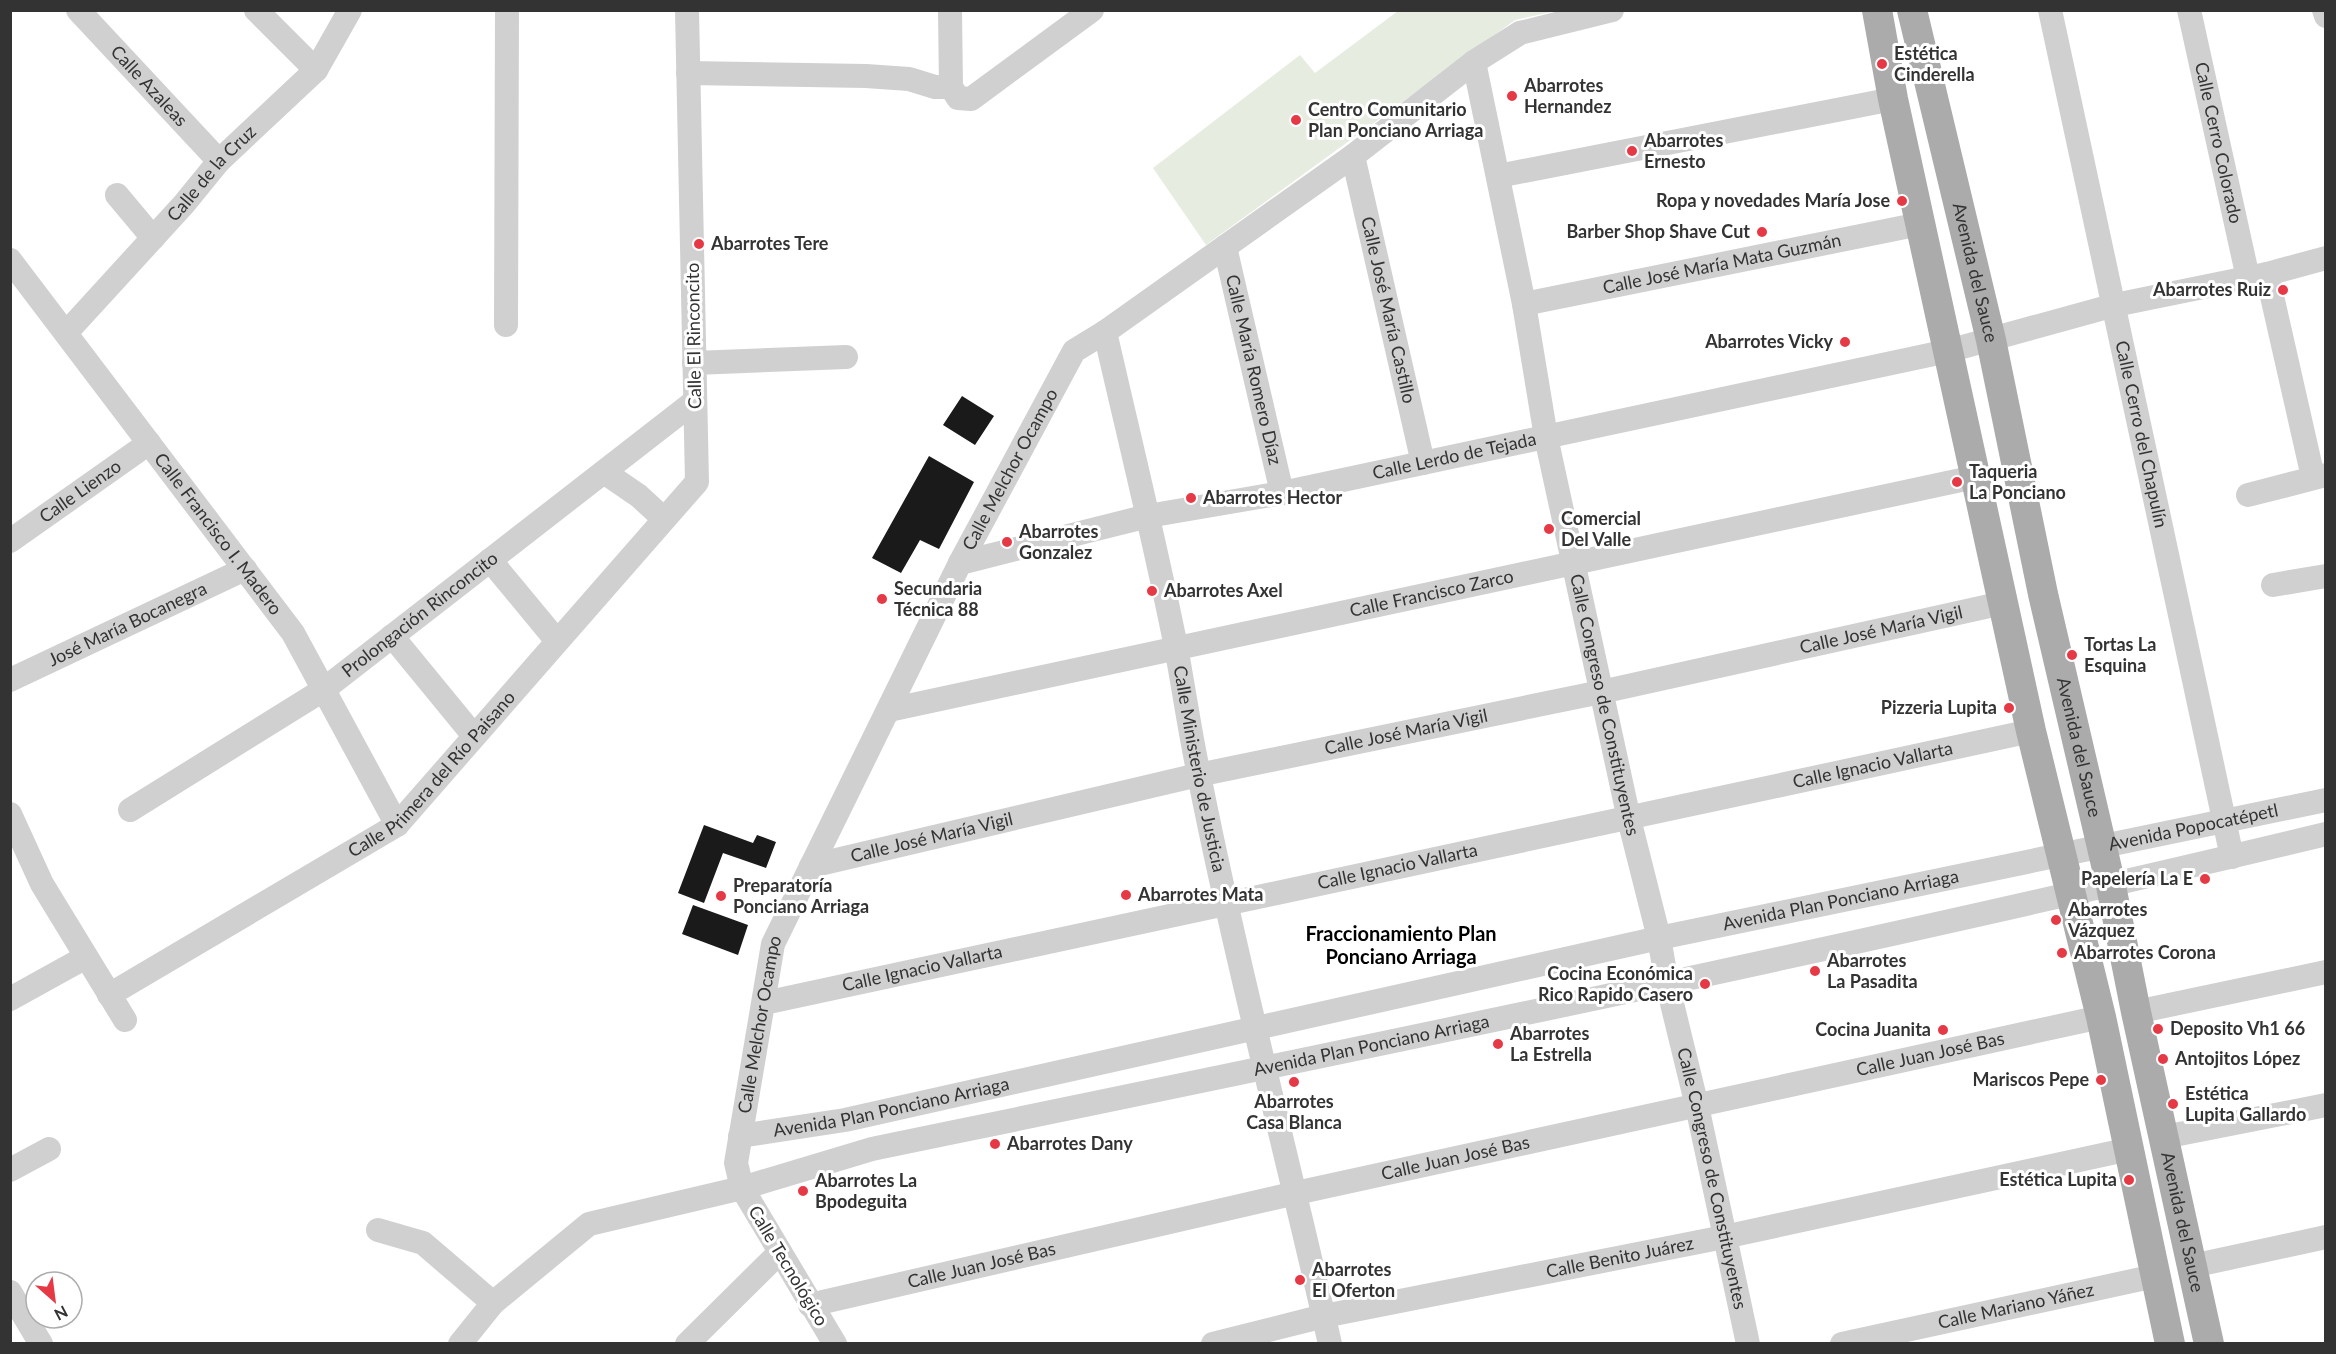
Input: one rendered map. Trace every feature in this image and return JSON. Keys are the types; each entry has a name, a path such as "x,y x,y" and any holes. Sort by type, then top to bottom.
{"main road":[{"name":"Avenida del Sauce","path":"1877,10 1893,99 1975,477 2031,731 2101,1017 2170,1344"},
{"name":"Avenida del Sauce","path":"1912,10 1991,340 2043,594 2111,886 2136,1012 2210,1344"}],"street":[{"name":"Calle Azaleas","path":"78,10 219,161"},
{"path":"256,10 316,70"},
{"name":"Calle de la Cruz","path":"66,333 153,238 219,161 316,70 350,10"},
{"path":"506,324 507,10"},
{"name":"Calle El Rinconcito","path":"687,10 697,482"},
{"path":"950,10 951,87 958,98 971,99 1092,10"},
{"name":"Calle Melchor Ocampo","path":"742,1188 736,1163 773,944 960,563 1074,351 1353,156 1474,62 1520,33 1612,10"},
{"name":"Calle Cerro del Chapulín","path":"2050,10 2232,857"},
{"name":"Calle Cerro Colorado","path":"2189,10 2258,276 2319,476"},
{"path":"2324,10 2325,16"},
{"name":"Calle Congreso de Constituyentes","path":"1474,62 1524,304 1546,437 1629,819 1659,938 1748,1344"},
{"path":"688,73 866,76 909,79 935,87 951,87"},
{"path":"1498,176 1893,99"},
{"name":"Calle José María Castillo","path":"1353,156 1423,463"},
{"path":"117,195 153,238"},
{"name":"Calle José María Mata Guzmán","path":"1524,304 1920,224"},
{"name":"Calle María Romero Díaz","path":"1225,247 1282,493"},
{"name":"Calle Lerdo de Tejada","path":"960,563 1148,516 1282,493 1948,351 2115,305 2258,276 2325,258"},
{"name":"Calle Francisco I. Madero","path":"10,260 293,633 397,825"},
{"name":"Calle Ministerio de Justicia","path":"1104,332 1148,516 1176,648 1198,775 1263,1068 1296,1193 1330,1344"},
{"path":"694,363 846,357"},
{"name":"Prolongación Rinconcito","path":"130,810 322,690 695,401"},
{"name":"Calle Lienzo","path":"10,541 149,443"},
{"path":"604,472 639,496 664,519"},
{"path":"2248,495 2319,476"},
{"name":"Calle Francisco Zarco","path":"889,710 1975,477"},
{"name":"Calle Primera del Río Paisano","path":"109,995 397,825 697,482"},
{"path":"490,560 557,641"},
{"name":"José María Bocanegra","path":"10,680 245,569"},
{"path":"2273,585 2325,576"},
{"name":"Calle José María Vigil","path":"811,866 1198,775 1601,692 2003,603"},
{"path":"392,636 474,736"},
{"name":"Calle Ignacio Vallarta","path":"764,1003 1227,901 1629,819 2031,731"},
{"name":"Avenida Popocatépetl","path":"2063,855 2325,800"},
{"path":"10,814 42,884 125,1020"},
{"name":"Avenida Popocatépetl","path":"2072,894 2325,834"},
{"path":"10,855 42,884"},
{"name":"Avenida Plan Ponciano Arriaga","path":"740,1136 845,1120 1659,938 2063,855"},
{"name":"Avenida Plan Ponciano Arriaga","path":"460,1344 494,1303 589,1224 742,1188 872,1149 1263,1068 2072,894"},
{"path":"10,999 86,957"},
{"path":"2136,1012 2325,972"},
{"name":"Calle Juan José Bas","path":"810,1305 1296,1193 2101,1017"},
{"path":"2164,1137 2325,1105"},
{"path":"845,1120 872,1149"},
{"path":"10,1170 49,1149"},
{"name":"Calle Benito Juárez","path":"1213,1344 1324,1316 1724,1238 2130,1149"},
{"name":"Calle Tecnológico","path":"742,1188 835,1344"},
{"path":"378,1230 423,1243 494,1303"},
{"path":"2192,1266 2325,1238"},
{"path":"687,1344 779,1252"},
{"name":"Calle Mariano Yáñez","path":"1842,1344 2155,1276"},
{"path":"10,1292 41,1344"}],"shaded area":[{"name":"Centro Comunitario Plan Ponciano Arriaga","path":"1398,11 1556,11 1515,20 1206,245 1153,168 1300,55 1315,73"}],"building":[{"path":"962,396 994,416 975,445 943,425"},
{"path":"929,456 974,482 939,549 920,540 901,573 872,558"},
{"path":"704,825 753,843 757,835 776,842 766,868 723,853 704,903 678,893"},
{"path":"693,905 748,925 738,955 682,934"}],"place":[{"name":"Estética Cinderella","path":"1882,64"},
{"name":"Abarrotes Hernandez","path":"1512,96"},
{"name":"Centro Comunitario Plan Ponciano Arriaga","path":"1296,120"},
{"name":"Abarrotes Ernesto","path":"1632,151"},
{"name":"Ropa y novedades María Jose","path":"1902,201"},
{"name":"Barber Shop Shave Cut","path":"1762,232"},
{"name":"Abarrotes Tere","path":"699,244"},
{"name":"Abarrotes Ruiz","path":"2283,290"},
{"name":"Abarrotes Vicky","path":"1845,342"},
{"name":"Taqueria La Ponciano","path":"1957,482"},
{"name":"Abarrotes Hector","path":"1191,498"},
{"name":"Comercial Del Valle","path":"1549,529"},
{"name":"Abarrotes Gonzalez","path":"1007,542"},
{"name":"Abarrotes Axel","path":"1152,591"},
{"name":"Secundaria Técnica 88","path":"882,599"},
{"name":"Tortas La Esquina","path":"2072,655"},
{"name":"Pizzeria Lupita","path":"2009,708"},
{"name":"Papelería La E","path":"2205,879"},
{"name":"Abarrotes Mata","path":"1126,895"},
{"name":"Preparatoría Ponciano Arriaga","path":"721,896"},
{"name":"Abarrotes Vázquez","path":"2056,920"},
{"name":"Abarrotes Corona","path":"2062,953"},
{"name":"Abarrotes La Pasadita","path":"1815,971"},
{"name":"Cocina Económica Rico Rapido Casero","path":"1705,984"},
{"name":"Deposito Vh1 66","path":"2158,1029"},
{"name":"Cocina Juanita","path":"1943,1030"},
{"name":"Abarrotes La Estrella","path":"1498,1044"},
{"name":"Antojitos López","path":"2163,1059"},
{"name":"Mariscos Pepe","path":"2101,1080"},
{"name":"Abarrotes Casa Blanca","path":"1294,1082"},
{"name":"Estética Lupita Gallardo","path":"2173,1104"},
{"name":"Abarrotes Dany","path":"995,1144"},
{"name":"Estética Lupita","path":"2129,1180"},
{"name":"Abarrotes La Bpodeguita","path":"803,1191"},
{"name":"Abarrotes El Oferton","path":"1300,1280"}],"district":[{"name":"Fraccionamiento Plan Ponciano Arriaga","path":"1401,946"}]}
